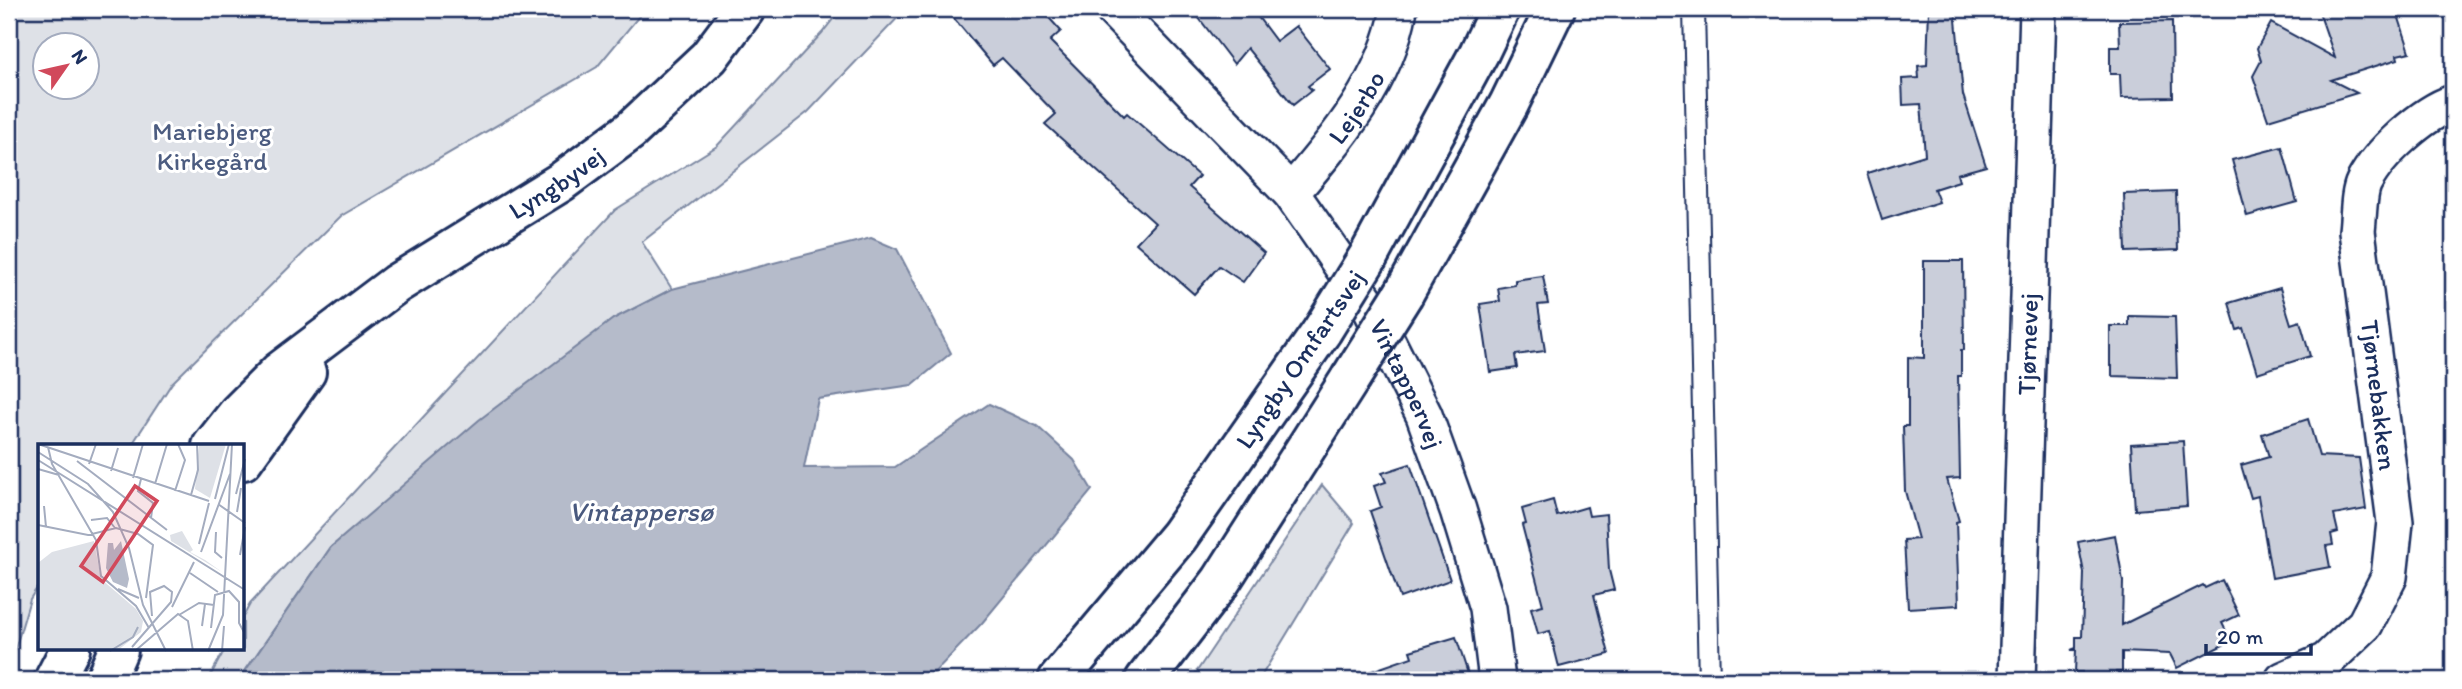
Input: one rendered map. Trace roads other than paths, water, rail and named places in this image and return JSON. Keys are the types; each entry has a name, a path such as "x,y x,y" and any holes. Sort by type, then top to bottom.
{"main road":[{"name":"Lyngbyvej","path":"214,444 238,413 279,372 396,284 561,182 630,131 709,57 745,9"},
{"name":"Lyngby Omfartsvej","path":"1058,680 1179,536 1322,331 1368,257 1479,53 1500,9"},
{"name":"Lyngby Omfartsvej","path":"1145,680 1220,581 1404,293 1508,104 1555,9"},
{"name":"Lyngbyvej","path":"245,457 341,326"},
{"path":"54,680 69,650"}],"street":[{"name":"Vintappervej","path":"1113,9 1291,194 1369,305 1424,415 1458,510 1488,608 1497,680"},
{"name":"Lejerbo","path":"1291,194 1323,155 1379,74 1394,35 1399,9"},
{"name":"Tjørnevej","path":"2017,680 2038,9"},
{"name":"Tjørnebakken","path":"2283,680 2326,661 2365,624 2389,576 2395,522 2357,231 2363,183 2396,140 2437,108 2453,103"}],"water":[{"name":"Vintappersø","path":"871,238 897,249 951,353 912,385 818,399 804,468 895,467 989,404 1037,426 1074,460 1092,490 982,623 927,680 239,680 331,547 479,420 613,319 672,289"}],"tram line":[{"path":"1683,9 1698,680"},
{"path":"1705,9 1720,680"}],"park label":[{"name":"Mariebjerg Kirkegård","path":"212,146"}]}
